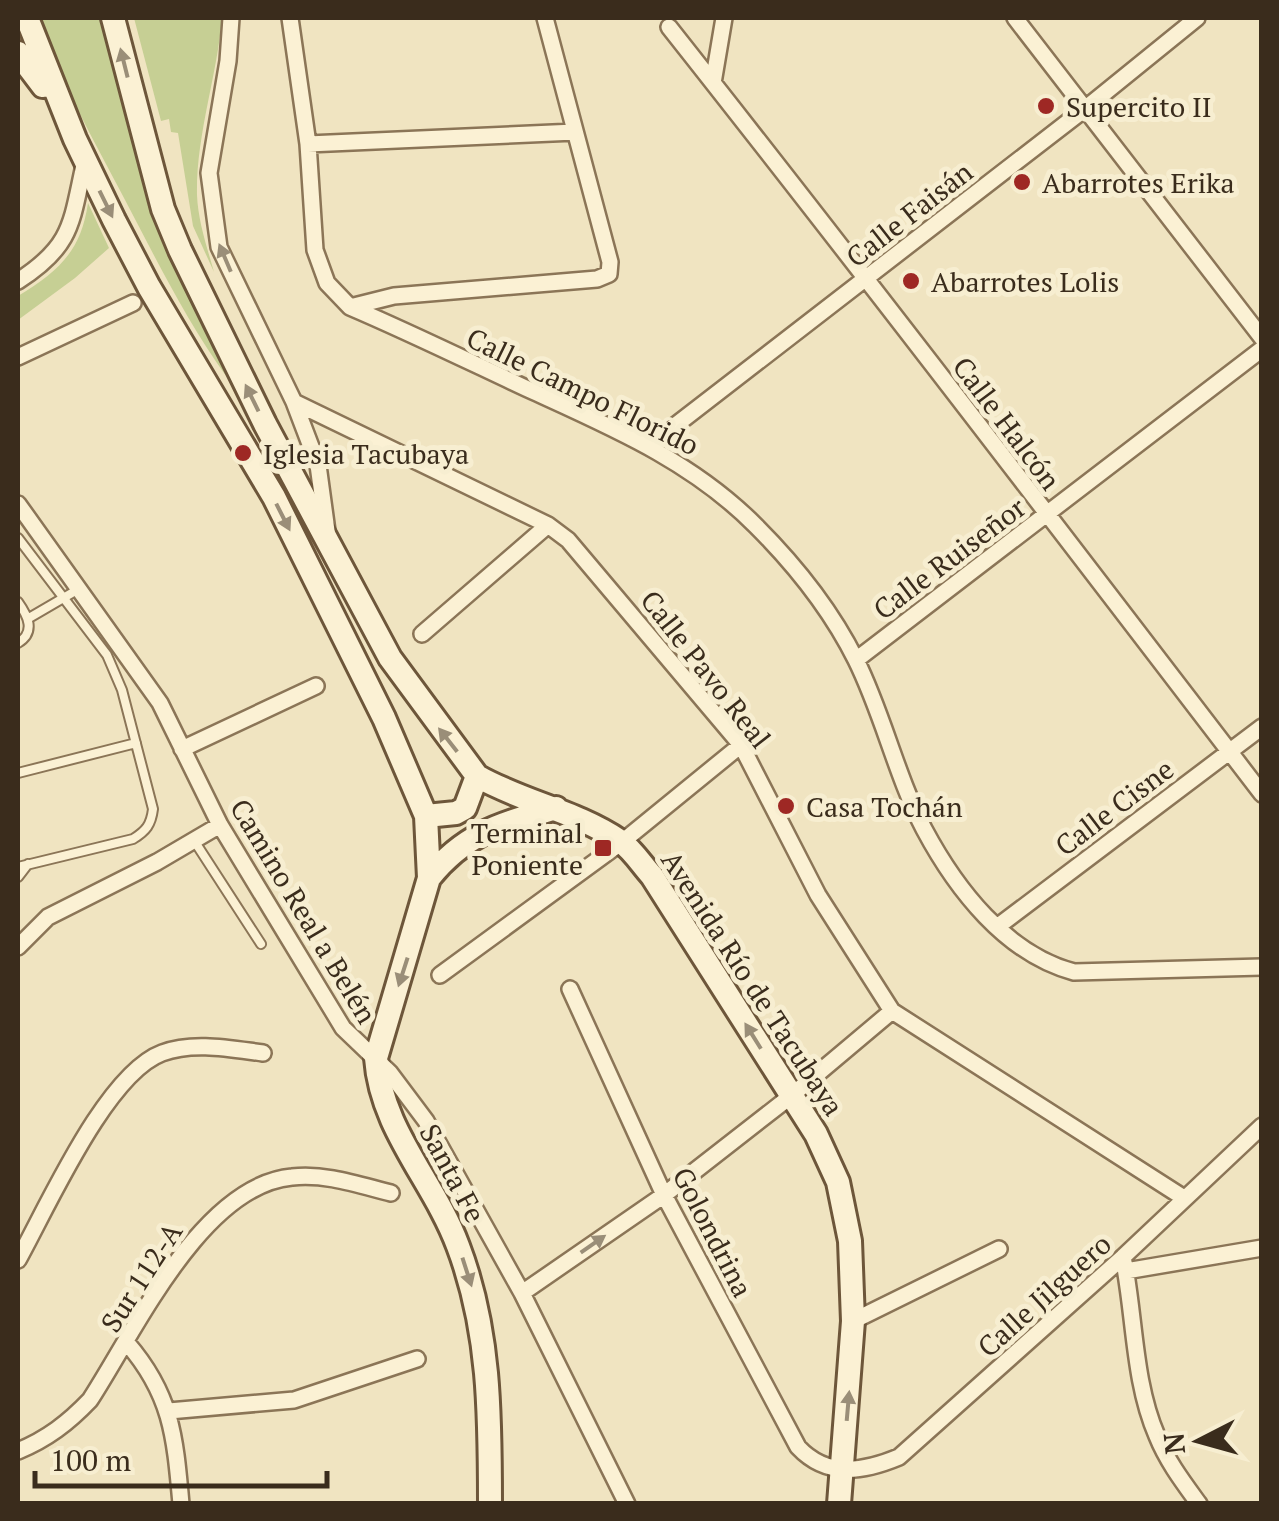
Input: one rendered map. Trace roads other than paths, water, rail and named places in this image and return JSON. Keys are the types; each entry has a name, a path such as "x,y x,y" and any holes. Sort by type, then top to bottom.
{"main road":[{"path":"27,18 84,161 150,287 274,497 376,702 426,816 428,878"},
{"name":"Avenida Río de Tacubaya","path":"113,18 163,209 265,424 390,658 477,776 498,788 556,808 622,842 652,876 816,1134 838,1182 850,1241 853,1321 838,1504"},
{"path":"18,53 71,130"},
{"path":"426,816 456,813 465,808 477,776"},
{"path":"428,878 445,857 478,833 556,808"},
{"name":"Santa Fe","path":"428,878 376,1058 384,1107 438,1201 474,1292 488,1376 490,1504"},
{"path":"842,1470 846,1504"}],"street":[{"path":"232,18 209,174 219,247 294,402 318,465 329,545"},
{"name":"Calle Campo Florido","path":"290,18 308,144 315,250 327,283 350,306 650,445 703,479 754,524 791,563 856,660 923,827 956,878 997,927 1050,966 1074,972 1262,967"},
{"path":"350,306 394,296 609,274 610,262 545,18"},
{"path":"713,82 724,18"},
{"path":"1016,18 1262,338"},
{"name":"Calle Faisán","path":"650,445 1197,18"},
{"name":"Calle Halcón","path":"669,27 867,278 1262,794"},
{"path":"308,144 576,132"},
{"path":"18,281 61,246 69,228 84,161"},
{"path":"18,357 133,303"},
{"name":"Calle Ruiseñor","path":"856,660 1262,349"},
{"name":"Calle Pavo Real","path":"294,402 548,525 589,562 742,745 818,895 892,1010 1184,1198"},
{"name":"Camino Real a Belén","path":"18,504 160,703 220,825 343,1028 405,1090 426,1121 522,1293 627,1504"},
{"path":"422,634 548,525"},
{"path":"182,750 316,686"},
{"name":"Calle Cisne","path":"997,927 1262,727"},
{"path":"440,975 622,842 742,745"},
{"path":"18,946 48,917 195,842 220,825"},
{"name":"Golondrina","path":"570,989 664,1195 798,1447 822,1466 842,1470"},
{"path":"522,1293 664,1195 791,1096 892,1010"},
{"path":"18,1260 103,1107 126,1076 144,1061 166,1051 224,1048 263,1053"},
{"name":"Calle Jilguero","path":"842,1470 874,1468 899,1457 1125,1264 1184,1198 1262,1126"},
{"name":"Sur 112-A","path":"18,1450 42,1441 70,1422 90,1400 186,1250 208,1222 244,1194 290,1176 324,1177 390,1193"},
{"path":"1199,1504 1156,1436 1147,1403 1125,1264 1262,1248"},
{"path":"853,1321 998,1249"},
{"path":"127,1343 150,1369 168,1411 181,1504"},
{"path":"168,1411 294,1400 417,1360"}],"lane":[{"path":"18,538 107,655 122,690 153,809 152,822 133,839 18,867"},
{"path":"29,618 80,588"},
{"path":"18,602 29,618 29,630 18,643"},
{"path":"18,774 136,744"},
{"path":"195,842 262,944"},
{"path":"18,877 28,864"}],"place":[{"name":"Supercito II","path":"1046,106"},
{"name":"Abarrotes Erika","path":"1022,182"},
{"name":"Abarrotes Lolis","path":"911,281"},
{"name":"Iglesia Tacubaya","path":"243,453"},
{"name":"Casa Tochán","path":"786,806"},
{"name":"Terminal Poniente","path":"603,848"}]}
